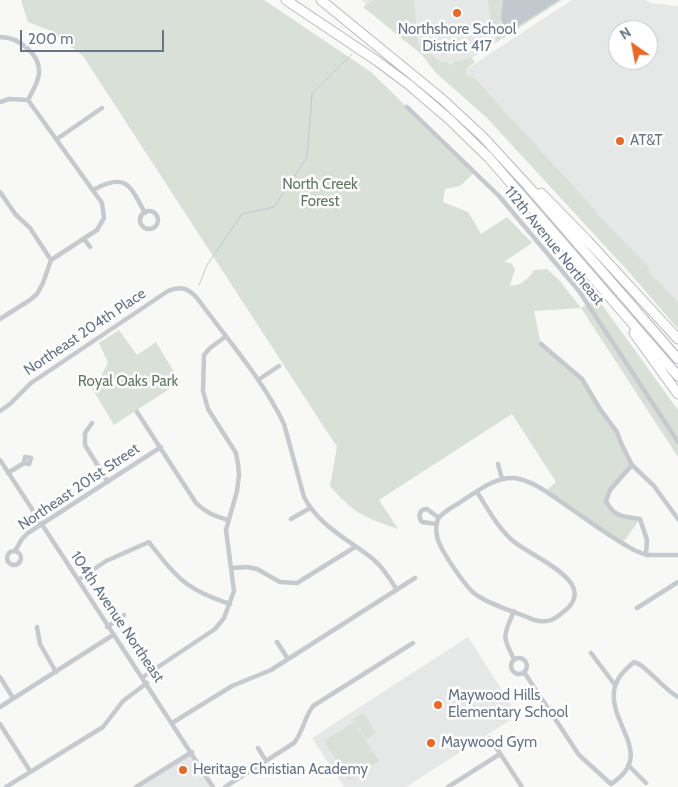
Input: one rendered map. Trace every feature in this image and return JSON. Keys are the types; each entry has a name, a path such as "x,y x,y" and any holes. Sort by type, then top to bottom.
{"highway":[{"path":"286,0 408,84 489,158 678,376"},
{"path":"293,0 396,71 468,132 504,170 678,370"},
{"path":"320,0 442,99 482,136 678,359"},
{"path":"328,0 447,96 485,132 678,352"},
{"path":"532,184 586,239 678,339"},
{"path":"614,301 625,321 678,394"}],"street":[{"path":"0,37 17,40 26,47 38,64 39,74 28,100"},
{"path":"0,102 9,99 28,100"},
{"path":"0,319 37,294 51,260 97,230 104,218 102,204 93,190 28,100"},
{"name":"112th Avenue Northeast","path":"407,107 499,196 579,292 678,442"},
{"path":"57,139 102,108"},
{"path":"93,190 112,181 127,184 133,190 145,213"},
{"path":"0,192 16,215 30,228 51,260"},
{"path":"84,239 90,247"},
{"name":"Northeast 204th Place","path":"0,411 10,404 31,383 174,288 191,291 226,337"},
{"path":"143,677 215,629 224,618 234,591 226,530 237,491 238,464 236,453 208,409 203,391 204,355 210,348 226,337 258,380 284,424 304,497 310,508 331,530 374,559 397,590"},
{"path":"541,344 582,379 600,409 617,432 632,464 654,486 678,520"},
{"path":"258,380 279,366"},
{"path":"137,412 203,510 228,520"},
{"path":"92,423 85,433 85,445 108,482"},
{"name":"Northeast 201st Street","path":"15,551 24,536 161,447"},
{"name":"104th Avenue Northeast","path":"0,460 113,635 192,752 213,787"},
{"path":"8,473 24,462"},
{"path":"498,464 502,479"},
{"path":"632,464 610,490 606,501 617,515 640,519 648,540 646,554"},
{"path":"477,492 500,527 513,541 547,563 573,585 576,594 574,602 568,610 555,619 544,622 534,620 477,596 469,588 440,544 438,521 427,509 422,510 419,514 422,522 438,521 448,510 477,492 502,479 514,478 546,491 622,544 646,554 678,555"},
{"path":"291,519 310,508"},
{"path":"78,580 106,562 149,542 174,574 188,585 206,596 230,604"},
{"path":"232,568 247,567 257,569 280,582 297,583 355,547"},
{"path":"172,723 232,686 256,677 288,659 415,578"},
{"path":"637,608 678,582"},
{"path":"514,611 504,640 514,659"},
{"path":"108,627 124,615"},
{"path":"37,627 40,644 56,672"},
{"path":"0,707 113,635"},
{"path":"277,642 288,659"},
{"path":"225,787 294,743 299,737 306,716 313,706 413,644"},
{"path":"591,653 615,685"},
{"path":"521,658 526,662 527,669 517,674 513,672 511,665 514,659 521,658"},
{"path":"524,672 579,755 591,768 611,784 626,770 631,758 631,748 615,712 613,699 615,685 621,674 634,662 640,663 652,676 678,697"},
{"path":"0,677 13,698"},
{"path":"6,787 103,727 123,701 146,683"},
{"path":"0,724 30,771"},
{"path":"490,738 522,787"},
{"path":"258,748 266,761"},
{"path":"136,787 192,752"},
{"path":"448,787 500,754"},
{"path":"628,765 646,783"}],"shaded area":[{"path":"361,0 488,0 490,19 497,42 447,74"},
{"path":"503,0 559,0 512,30 504,28 501,18"},
{"path":"572,0 646,0 650,3 678,6 678,313 459,74"},
{"name":"Maywood Hills Elementary School","path":"468,637 518,715 406,787 344,787 312,738"},
{"name":"Heritage Christian Academy","path":"192,752 213,787 136,787"}],"green space":[{"name":"North Creek Forest","path":"21,0 264,0 371,72 474,173 460,186 445,189 443,202 468,212 481,234 507,217 532,243 504,262 511,263 515,269 510,285 518,285 527,279 534,270 547,269 560,281 581,308 534,311 541,344 575,372 612,424 632,465 610,490 606,501 617,515 640,519 622,544 546,491 556,482 512,414 379,500 398,529 360,514 346,503 330,486 337,447 83,56 51,31 28,22"},
{"path":"374,0 414,0 418,44 440,62 446,62 451,65 456,61 471,57 475,62 466,69 466,75 475,79 596,213 648,266 650,273 678,303 678,329 628,271 486,117 436,73 421,54 363,7"},
{"path":"488,0 562,0 497,42 490,19"},
{"path":"598,299 678,410 678,457 581,308"},
{"name":"Royal Oaks Park","path":"119,330 137,355 156,342 180,382 114,425 90,385 101,376 108,363 99,343"},
{"path":"364,713 376,733 366,739 353,719"},
{"path":"354,722 379,761 349,780 324,741"}],"waterway":[{"path":"199,285 207,265 242,214 274,207 307,157 312,94 352,54"}],"place":[{"name":"Northshore School District 417","path":"457,13"},
{"name":"AT&T","path":"620,141"},
{"name":"Maywood Hills Elementary School","path":"438,705"},
{"name":"Maywood Gym","path":"431,743"},
{"name":"Heritage Christian Academy","path":"183,770"}]}
